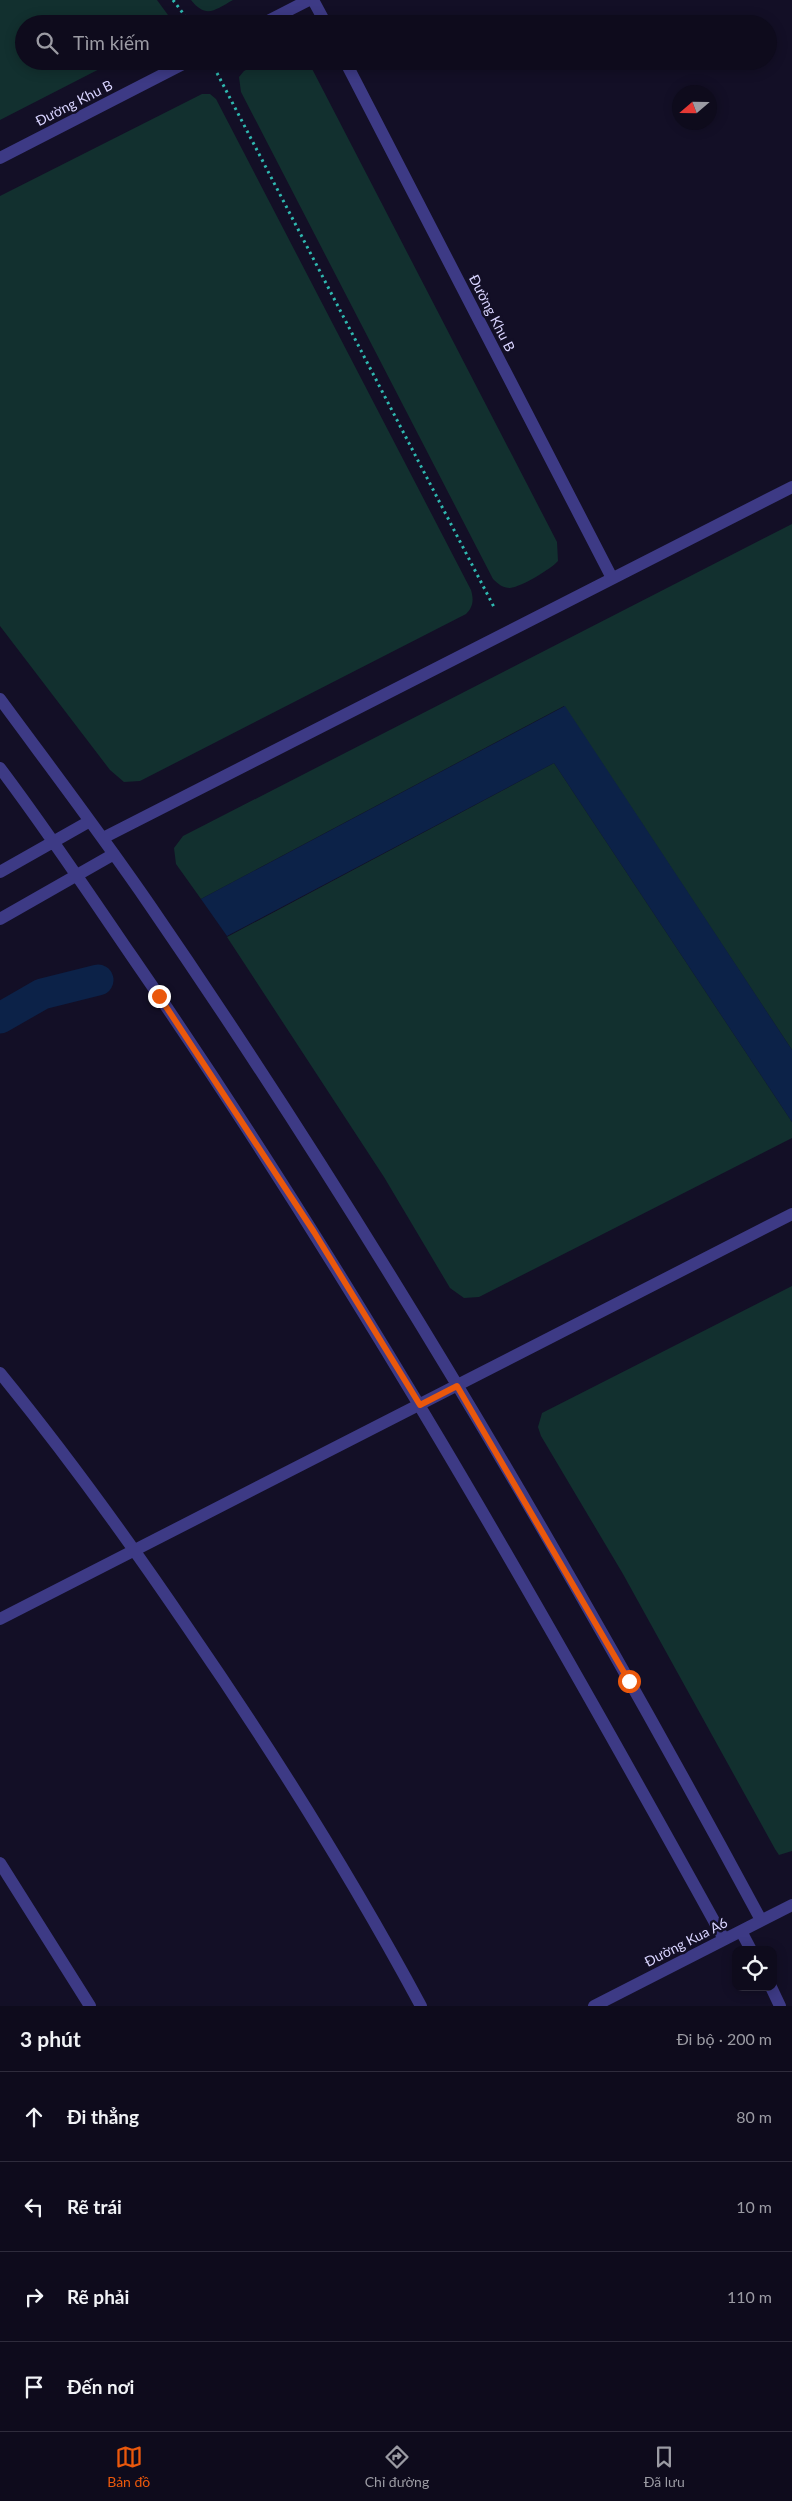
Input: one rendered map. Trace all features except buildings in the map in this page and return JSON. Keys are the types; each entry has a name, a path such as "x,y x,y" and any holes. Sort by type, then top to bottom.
{"street":[{"path":"280,15 309,0"},
{"path":"314,0 322,15"},
{"name":"Đường Khu B","path":"0,158 171,70"},
{"name":"Đường Khu B","path":"350,70 612,578"},
{"path":"103,838 792,487"},
{"path":"0,700 103,838 292,1119 457,1386 629,1681 761,1920"},
{"path":"0,768 77,875 238,1114 314,1232 420,1405 623,1754 724,1939"},
{"path":"0,872 90,821"},
{"path":"0,919 114,854"},
{"path":"0,1619 792,1214"},
{"path":"0,1373 135,1551 241,1705 306,1808 392,1952 421,2006"},
{"path":"0,1863 90,2006"},
{"name":"Đường Kua A6","path":"594,2006 792,1904"},
{"path":"741,1931 749,1946"},
{"path":"773,1991 780,2006"}],"path":[{"path":"174,0 185,15"},
{"path":"217,72 495,609"}],"green space":[{"path":"0,0 157,0 168,15 15,15 15,70 97,70 0,120"},
{"path":"191,0 233,0 216,9 206,11 196,6"},
{"path":"313,70 557,542 558,561 528,581 510,588 501,585 493,579 241,92 239,77 244,71"},
{"path":"202,94 210,94 216,99 471,590 472,603 466,614 140,781 124,782 110,770 0,626 0,196"},
{"path":"792,524 792,1050 564,706 201,899 176,864 174,848 183,836"},
{"path":"554,763 792,1122 792,1138 479,1297 464,1298 450,1288 384,1177 227,937"},
{"path":"792,1286 792,1851 779,1855 623,1574 541,1436 538,1427 542,1413"}],"water":[{"path":"565,706 792,1050 792,1122 554,763 227,936 201,899"}],"waterway":[{"path":"0,1018 42,994 98,980"}],"route":[{"path":"159,996 314,1232 420,1405 457,1386 544,1532 629,1681"}]}
